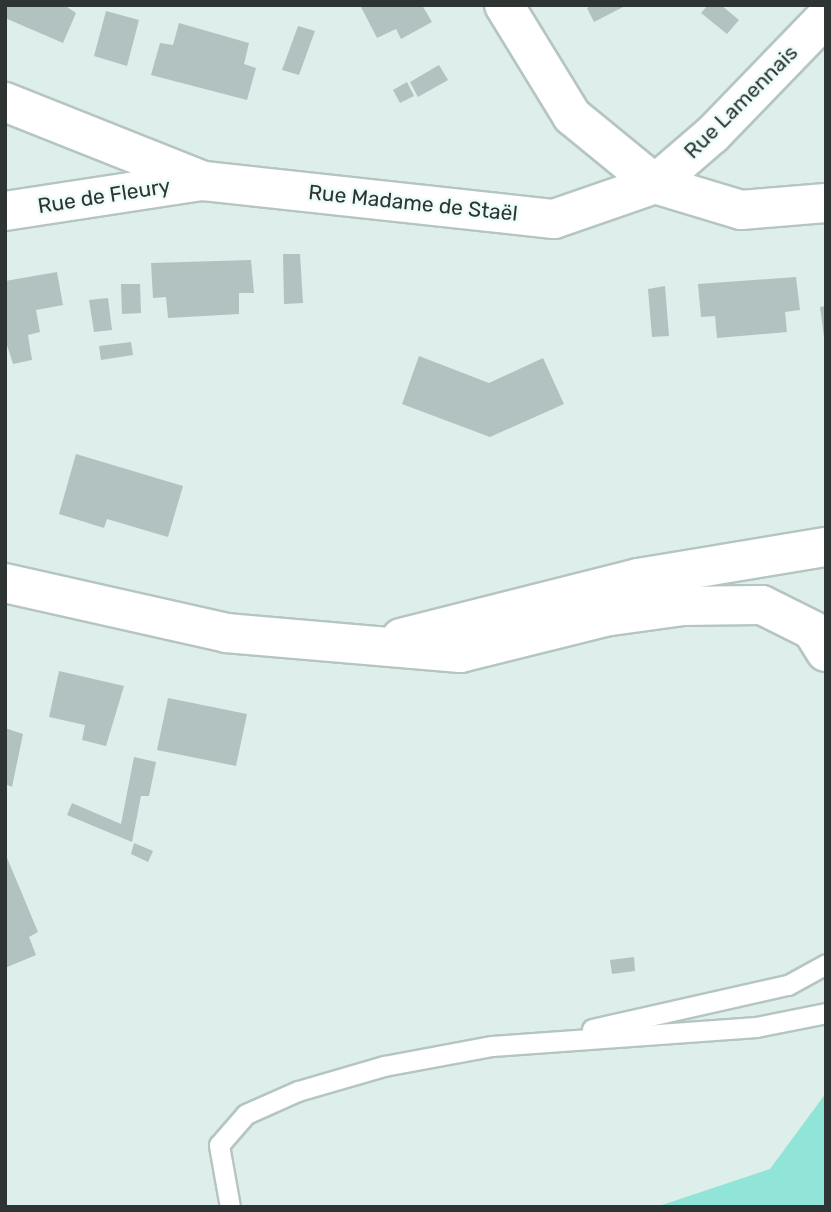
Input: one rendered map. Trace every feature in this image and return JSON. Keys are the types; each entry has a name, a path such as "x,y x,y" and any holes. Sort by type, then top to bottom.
{"street":[{"path":"504,5 572,116 654,184 741,210 826,203"},
{"name":"Rue Lamennais","path":"654,184 713,134 826,17"},
{"name":"Rue Madame de Staël","path":"5,102 204,181 554,219 654,184"},
{"name":"Rue de Fleury","path":"5,211 204,181"},
{"path":"372,645 638,578 826,547"},
{"path":"5,583 226,634 460,653 604,617 682,606 762,605 812,630 826,652"}],"lane":[{"path":"230,1207 219,1145 246,1114 298,1091 384,1066 536,1041 763,991 826,964"},
{"path":"536,1041 743,1028 826,1013"}],"green space":[{"path":"826,1093 826,1207 656,1207 770,1169"}],"building":[{"path":"5,5 64,5 76,13 63,43 5,18"},
{"path":"360,5 422,5 432,22 401,39 396,29 377,38"},
{"path":"592,5 627,5 594,22 587,8"},
{"path":"708,5 721,5 739,20 727,34 701,13"},
{"path":"106,11 139,20 127,66 94,56"},
{"path":"179,23 249,43 244,64 256,68 247,100 151,75 160,43 173,45"},
{"path":"298,26 315,31 299,75 282,70"},
{"path":"439,65 448,80 418,97 410,82"},
{"path":"407,82 414,96 400,103 393,90"},
{"path":"283,254 300,254 303,303 284,304"},
{"path":"251,260 254,293 239,293 239,314 168,318 166,297 153,298 151,263"},
{"path":"57,272 63,305 36,310 40,332 28,335 32,360 13,364 5,339 5,281"},
{"path":"796,277 800,310 785,312 787,332 717,338 715,316 701,317 698,284"},
{"path":"121,284 140,284 141,313 122,314"},
{"path":"665,286 669,336 652,337 648,289"},
{"path":"108,298 112,330 94,332 89,300"},
{"path":"826,306 826,337 824,337 820,307"},
{"path":"131,342 133,355 101,360 99,346"},
{"path":"419,356 489,383 543,358 564,404 490,437 402,404"},
{"path":"76,454 183,486 168,537 107,519 104,528 59,514"},
{"path":"59,671 124,686 106,746 82,740 85,725 49,717"},
{"path":"168,698 247,714 236,766 157,750"},
{"path":"5,728 23,734 12,787 5,784"},
{"path":"134,757 156,762 149,796 141,796 132,842 67,815 72,803 121,824"},
{"path":"134,843 153,851 148,862 131,854"},
{"path":"5,853 38,932 29,937 36,955 5,968"},
{"path":"634,957 635,971 612,974 610,960"}]}
